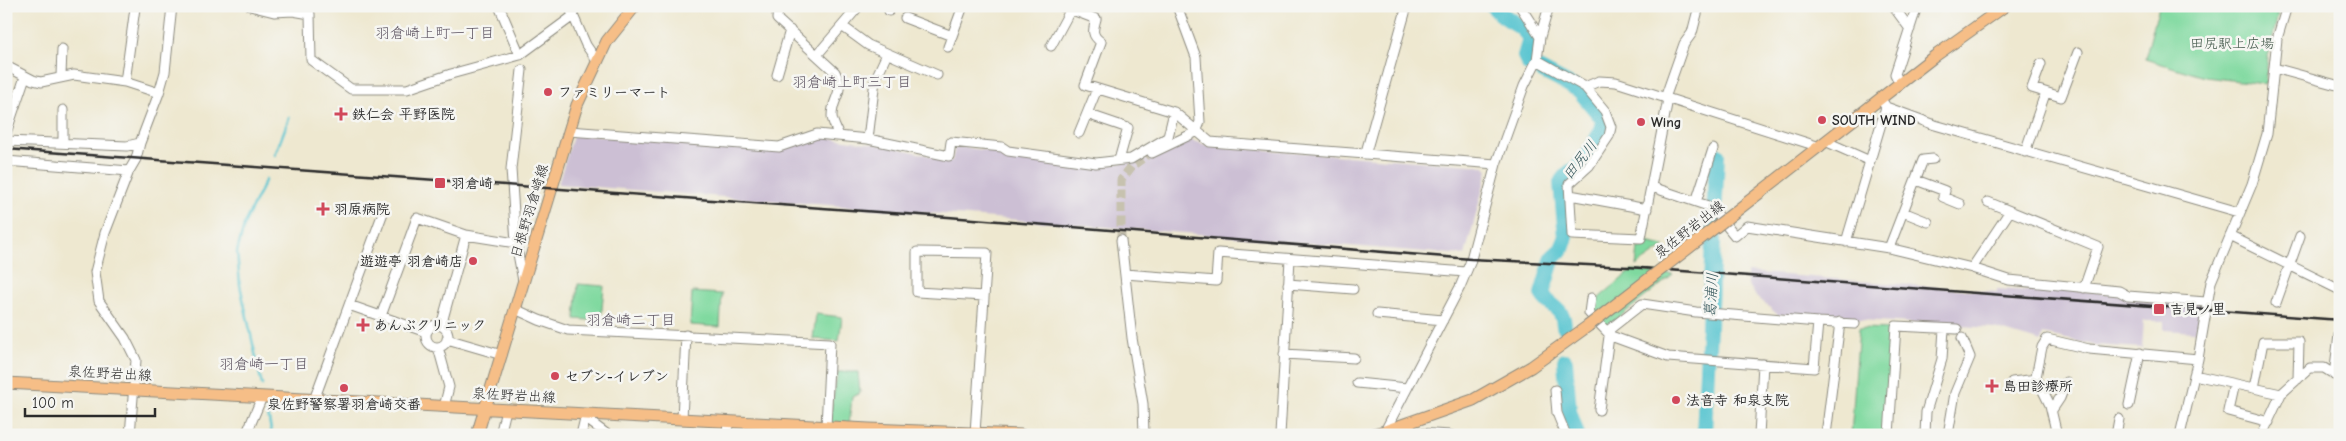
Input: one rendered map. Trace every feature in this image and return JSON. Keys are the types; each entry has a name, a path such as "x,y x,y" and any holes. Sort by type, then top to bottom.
{"main road":[{"name":"日根野羽倉崎線","path":"477,435 569,131 597,61 607,42 635,6"},
{"name":"泉佐野岩出線","path":"1375,434 1473,400 1531,367 1588,326 1824,144 1884,103 1900,84 2005,6"},
{"name":"泉佐野岩出線","path":"6,383 134,388 585,416 826,426 868,432 1021,435"}],"street":[{"path":"130,435 136,360 125,338 99,301 95,272 106,233 129,172 136,159 158,94 164,72 172,6"},
{"path":"250,6 274,12 293,8 310,14 311,60 351,89 407,89 520,55 572,16"},
{"path":"498,6 520,55"},
{"path":"568,6 586,45 597,61"},
{"path":"778,6 777,19 835,72 840,90 832,116 839,136"},
{"path":"817,55 858,6"},
{"path":"948,47 964,6"},
{"path":"1366,152 1408,6"},
{"path":"1520,6 1540,37"},
{"path":"1375,434 1407,388 1466,272 1496,164 1536,62 1540,37 1549,6"},
{"path":"1536,62 1585,87 1605,111 1611,127 1609,136 1589,166 1569,184 1572,235 1641,238 1667,99 1684,44 1692,33 1699,6"},
{"path":"1893,6 1910,29"},
{"path":"1900,84 1894,74 1917,6"},
{"path":"2180,435 2198,359 2206,302 2230,236 2252,184 2267,134 2277,39 2287,6"},
{"path":"1051,46 1066,7 1096,19 1093,31 1095,38 1101,42 1085,85 1168,112 1174,112 1210,142 1366,152 1496,164"},
{"path":"125,82 135,8"},
{"path":"1147,156 1196,132 1200,122 1196,57 1184,28 1180,8"},
{"path":"905,18 952,36"},
{"path":"842,26 868,45 937,75"},
{"path":"777,75 790,30"},
{"path":"61,76 62,49"},
{"path":"2042,64 2032,88 2060,98 2078,52"},
{"path":"868,140 875,80 887,54"},
{"path":"6,66 25,77 42,82 61,76 74,75 125,82 158,94"},
{"path":"2274,68 2340,86"},
{"path":"522,70 511,169 516,243 524,283"},
{"path":"6,133 25,77"},
{"path":"1585,87 1599,81 1616,82 1667,99 1824,144 1870,161"},
{"path":"1079,133 1097,89"},
{"path":"2025,152 2045,94"},
{"path":"1846,242 1870,161 1884,103 1935,125 2240,212"},
{"path":"62,110 63,143"},
{"path":"569,131 779,147 817,134 868,140 949,156 951,142 1002,147 1008,151 1096,163 1131,159 1168,137 1174,112"},
{"path":"1087,114 1128,128 1119,160"},
{"path":"6,141 127,146 140,143"},
{"path":"1696,202 1712,149"},
{"path":"1889,248 1923,160 1933,159"},
{"path":"6,161 129,172"},
{"path":"1916,180 1945,191 1943,197 1960,204"},
{"path":"1652,187 1712,207 1735,236 1747,226 1889,248 1972,268 2009,280 2119,291 2128,296 2206,302"},
{"path":"1570,195 1647,209"},
{"path":"1988,202 2098,247 2084,288"},
{"path":"314,400 384,210"},
{"path":"1903,212 1928,222"},
{"path":"1972,268 2010,212"},
{"path":"381,316 417,218 466,234 516,243"},
{"path":"441,326 466,234"},
{"path":"2230,236 2340,290"},
{"path":"2276,303 2300,236"},
{"path":"1121,240 1143,404 1144,435"},
{"path":"975,433 987,253 917,252 917,292 984,296"},
{"path":"1125,274 1216,281 1218,253 1466,272"},
{"path":"1280,435 1290,259"},
{"path":"1288,284 1353,290"},
{"path":"1591,298 1589,312 1611,336 1668,357 1814,368 1818,322"},
{"path":"1599,410 1611,336 1610,329 1642,304 1696,312 1855,324"},
{"path":"349,305 426,332"},
{"path":"515,309 568,330 830,343 826,426"},
{"path":"1377,314 1443,320"},
{"path":"1826,435 1840,322"},
{"path":"434,325 441,326 446,330 447,340 438,347 427,343 426,332 434,325"},
{"path":"1889,435 1896,326 1944,329 1959,333 1970,357 1956,392 1947,430 1948,435"},
{"path":"2262,435 2281,394 2310,368 2324,368 2337,376 2340,327"},
{"path":"1925,435 1926,412 1942,359 1944,329"},
{"path":"682,419 686,335"},
{"path":"2057,435 2052,410 2037,379 2042,346 2047,339 2089,349 2198,359"},
{"path":"447,340 502,355"},
{"path":"2254,388 2263,342 2299,342 2298,379"},
{"path":"438,347 449,387 444,407"},
{"path":"2129,405 2140,353"},
{"path":"1284,354 1354,358"},
{"path":"1759,435 1763,364"},
{"path":"2194,374 2281,394"},
{"path":"2012,382 2037,379"},
{"path":"2052,410 2060,398 2066,382"},
{"path":"1357,383 1407,388"},
{"path":"2234,384 2228,411 2269,422"},
{"path":"1555,390 1557,412 1566,435"},
{"path":"246,435 262,397"},
{"path":"500,435 506,410"},
{"path":"581,435 585,416 608,435"},
{"path":"2116,435 2119,420"},
{"path":"726,435 728,421"},
{"path":"1375,434 1450,435"}],"shaded area":[{"path":"576,134 778,150 816,136 889,146 952,161 955,146 1096,166 1146,160 1186,139 1210,146 1485,166 1488,170 1465,255 558,184 573,136"},
{"path":"1747,272 1997,292 1997,289 2049,292 2050,287 2201,303 2196,332 2164,330 2164,321 2144,321 2142,348 2094,345 2043,334 2041,342 1994,328 1778,315 1755,295 1747,284"}],"green space":[{"name":"田尻駅上広場","path":"2159,6 2280,6 2268,57 2265,84 2205,77 2145,59"},
{"path":"1645,242 1665,246 1636,266 1638,248 1644,248"},
{"path":"1632,270 1673,275 1609,325 1600,325 1590,313 1593,303"},
{"path":"578,284 604,286 601,321 575,319"},
{"path":"692,292 722,294 720,327 690,325"},
{"path":"816,314 842,317 839,341 813,339"},
{"path":"1859,328 1894,329 1887,435 1851,435"},
{"path":"838,372 858,372 860,393 852,397 849,426 828,425"}],"waterway":[{"name":"田尻川","path":"1493,6 1527,34 1530,39 1525,56 1529,64 1579,90 1603,119 1600,132 1590,151 1561,183 1566,237 1562,249 1553,257 1542,294 1559,311 1564,326"},
{"path":"275,155 289,118"},
{"name":"葛浦川","path":"1704,435 1717,155"},
{"path":"262,385 240,285 237,252 245,222 266,179"},
{"name":"田尻川","path":"1565,361 1569,411 1577,435"},
{"path":"266,404 272,435"}],"tunnel":[{"path":"1121,240 1121,180 1132,166 1147,155"}],"railway":[{"path":"6,149 948,217 1471,259 1628,267 2340,320"}],"place":[{"name":"ファミリーマート","path":"548,92"},
{"name":"鉄仁会 平野医院","path":"341,114"},
{"name":"SOUTH WIND","path":"1822,120"},
{"name":"Wing","path":"1641,122"},
{"name":"羽倉崎","path":"440,183"},
{"name":"羽原病院","path":"323,209"},
{"name":"遊遊亭 羽倉崎店","path":"473,261"},
{"name":"吉見ノ里","path":"2159,309"},
{"name":"あんぶクリニック","path":"363,325"},
{"name":"セブン-イレブン","path":"555,376"},
{"name":"島田診療所","path":"1992,386"},
{"name":"泉佐野警察署羽倉崎交番","path":"344,388"},
{"name":"法音寺 和泉支院","path":"1676,400"}],"district":[{"name":"羽倉崎上町一丁目","path":"435,33"},
{"name":"羽倉崎上町三丁目","path":"852,82"},
{"name":"羽倉崎二丁目","path":"631,320"},
{"name":"羽倉崎一丁目","path":"264,364"}]}
